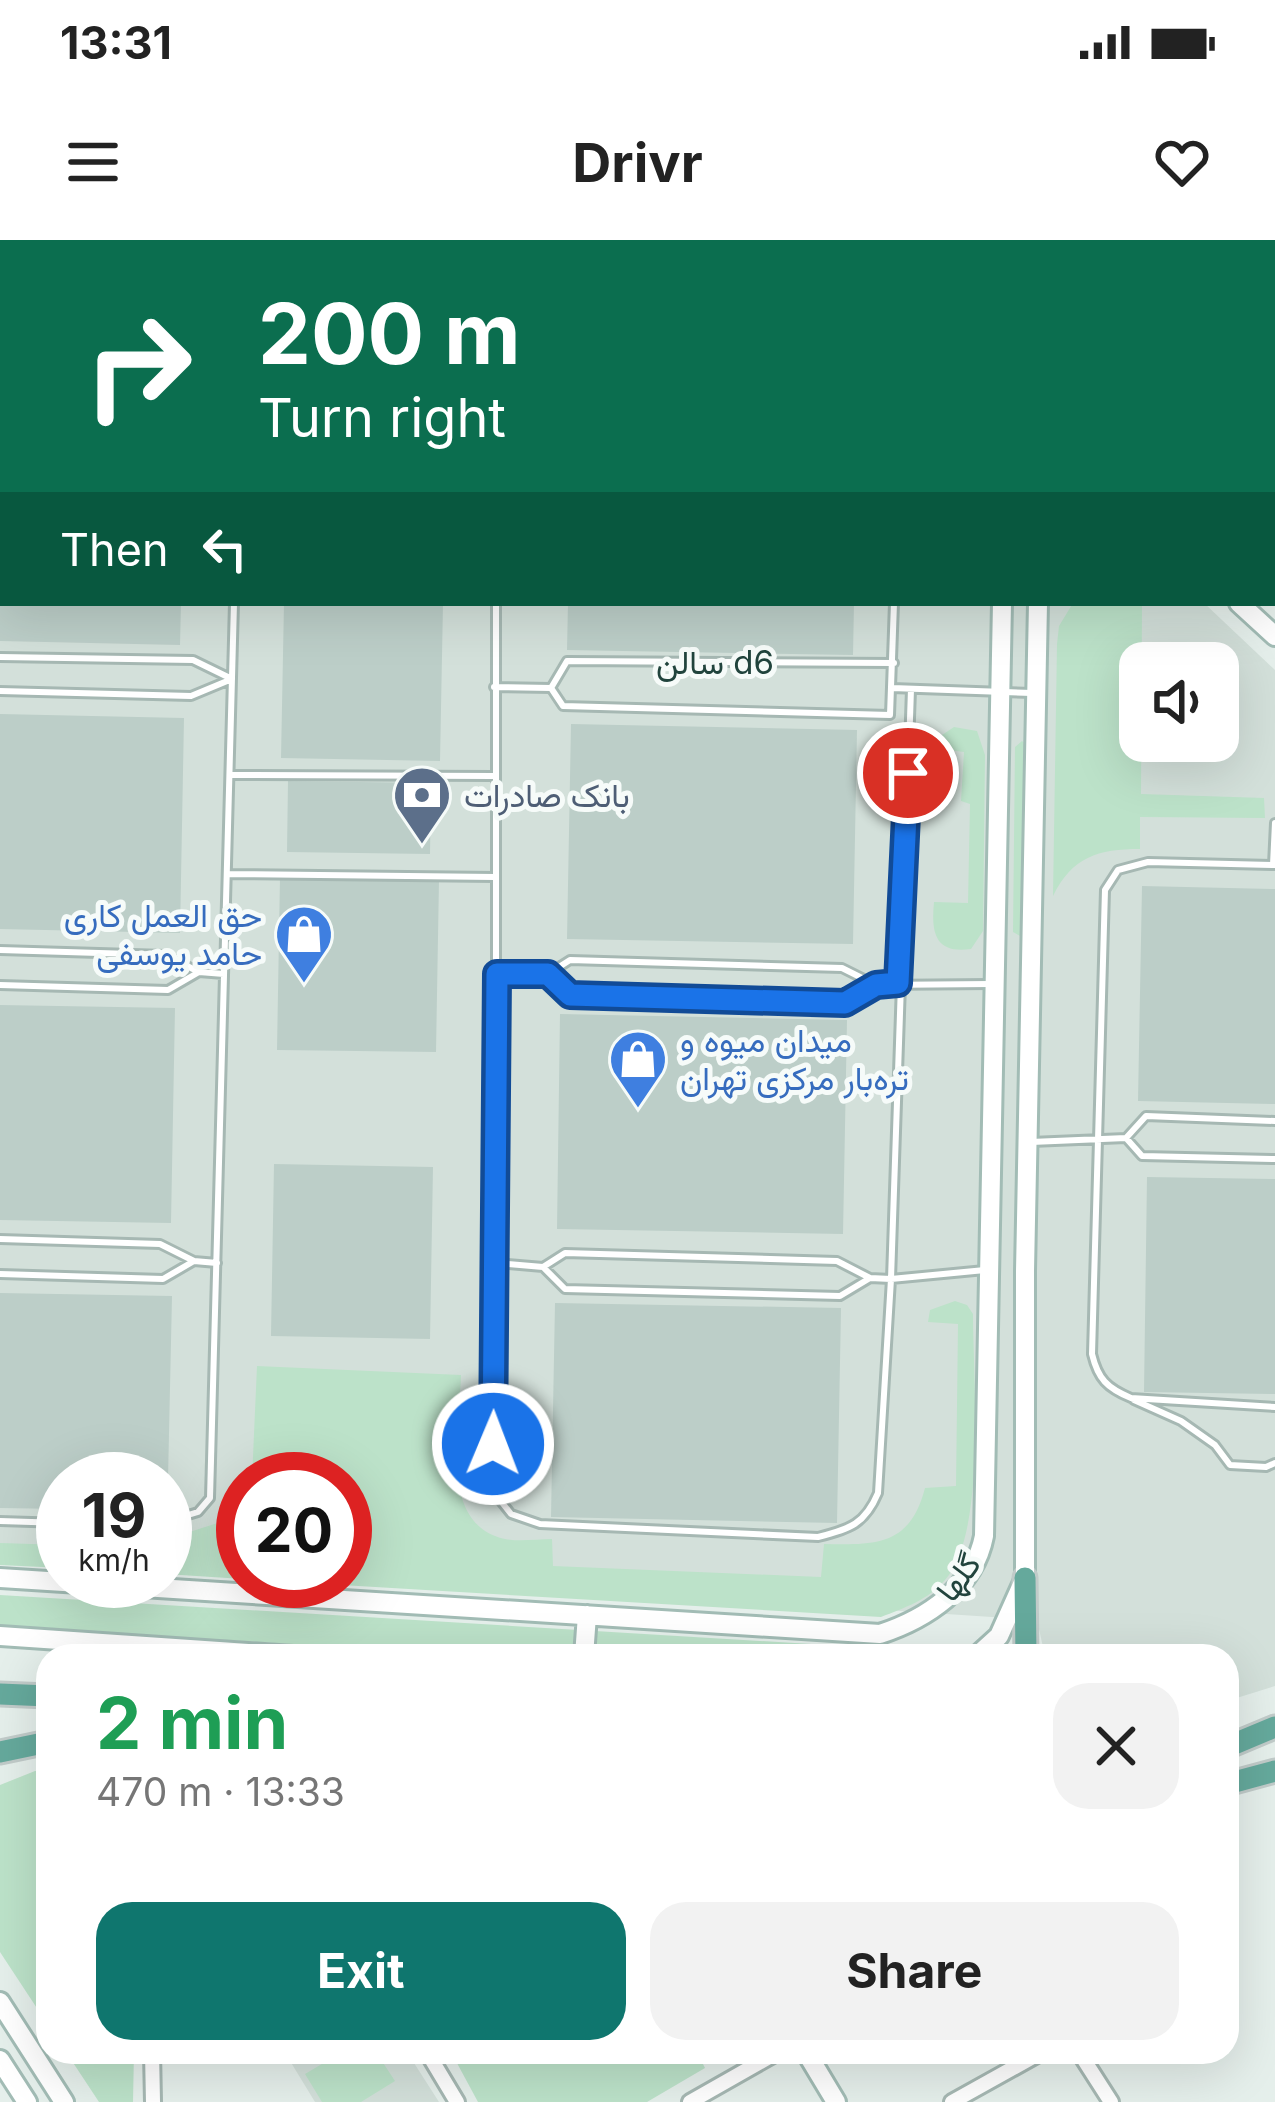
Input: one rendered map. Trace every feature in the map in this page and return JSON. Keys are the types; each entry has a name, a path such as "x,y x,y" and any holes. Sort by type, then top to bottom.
{"main road":[{"path":"1025,1577 1026,1644"},
{"path":"0,1694 36,1696"},
{"path":"1239,1742 1275,1727"},
{"path":"0,1752 36,1744"},
{"path":"1239,1781 1275,1771"}],"street":[{"name":"گلها","path":"0,1578 880,1634 917,1622 950,1596 981,1550 984,1536 1002,606"},
{"path":"1242,606 1275,636"},
{"name":"گلها","path":"990,1644 999,1636 1025,1577 1025,1270 1037,613"},
{"path":"995,984 1030,985"},
{"path":"992,1140 1027,1142"},
{"path":"989,1270 1025,1270"},
{"path":"585,1644 587,1615"},
{"path":"0,1636 117,1644"},
{"path":"0,2002 36,2058"},
{"path":"0,2060 26,2102"},
{"path":"40,2064 64,2102"},
{"path":"152,2064 153,2102"},
{"path":"434,2064 457,2102"},
{"path":"690,2102 757,2064"},
{"path":"813,2064 836,2102"},
{"path":"952,2102 1020,2064"},
{"path":"1087,2064 1111,2102"}],"lane":[{"path":"192,1515 211,1498 234,606"},
{"path":"496,606 496,1496 512,1514 540,1524 818,1537 852,1529 869,1514 878,1493 891,1279 911,689"},
{"path":"494,687 550,688 563,706 890,715 894,606"},
{"path":"0,657 193,660 232,679"},
{"name":"سالن d6","path":"550,688 567,661 894,663"},
{"path":"0,691 191,696 232,679"},
{"path":"892,688 1036,693"},
{"path":"230,775 494,776"},
{"path":"1275,823 1274,865 1148,862 1118,870 1105,890 1094,1139 1092,1354 1097,1374 1109,1389 1181,1421 1214,1445 1230,1465 1275,1463"},
{"path":"227,874 495,877"},
{"path":"0,950 165,955 199,972 224,974"},
{"path":"497,974 548,974 570,960 820,967 842,968 876,985"},
{"path":"0,985 168,990 199,972"},
{"path":"548,974 570,995 845,1003 876,985 995,984"},
{"path":"1027,1142 1126,1138 1146,1116 1275,1120"},
{"path":"1126,1138 1142,1156 1275,1160"},
{"path":"0,1239 160,1244 194,1261 217,1263"},
{"path":"495,1263 543,1267 566,1253 837,1261 871,1278 891,1279 989,1270"},
{"path":"0,1274 163,1279 194,1261"},
{"path":"543,1267 565,1288 840,1296 871,1278"},
{"path":"1131,1398 1275,1407"},
{"path":"0,1522 36,1523"}],"shaded area":[{"name":"میدان میوه و تره‌بار مرکزی تهران","path":"0,606 1207,606 1275,670 1275,1686 1239,1697 1239,1644 1042,1644 1037,1620 372,1576 372,1452 216,1452 216,1566 192,1565 192,1452 36,1452 36,1554 0,1552"},
{"path":"292,2064 415,2064 439,2102 315,2102"}],"green space":[{"path":"1071,606 1142,606 1142,642 1119,642 1119,762 1141,762 1141,794 1264,798 1265,818 1140,817 1140,849 1088,858 1069,872 1053,896 1059,626"},
{"path":"954,727 977,731 985,755 983,931 971,949 959,950 938,939 933,923 934,902 968,903 970,804 961,801 964,752 941,749 942,735"},
{"path":"1022,741 1028,746 1024,933 1020,936 1013,932 1015,747"},
{"path":"955,1301 967,1305 973,1314 975,1454 967,1528 945,1580 923,1598 881,1617 372,1587 372,1452 253,1452 257,1366 461,1375 457,1470 469,1514 484,1530 505,1539 552,1539 553,1566 821,1577 824,1544 888,1538 910,1521 925,1488 956,1486 958,1324 928,1322 930,1310"},
{"path":"216,1523 216,1577 192,1576 192,1531"},
{"path":"0,1543 36,1544 36,1567 0,1565"},
{"path":"0,1595 36,1597 36,1608 192,1607 811,1644 289,1644 0,1626"},
{"path":"36,1771 36,2007 0,1952 0,1785"},
{"path":"74,2064 134,2064 133,2102 99,2102"},
{"path":"322,2064 384,2064 395,2081 361,2102 322,2102 305,2074"},
{"path":"457,2064 703,2064 705,2068 647,2102 478,2102"}],"building":[{"path":"0,606 181,606 180,645 0,641"},
{"path":"284,606 443,606 440,761 281,758"},
{"path":"568,606 854,606 853,655 567,650"},
{"path":"0,714 184,718 180,933 0,929"},
{"path":"571,724 857,730 853,944 567,939"},
{"path":"288,781 431,783 430,854 287,852"},
{"path":"280,878 439,880 436,1052 277,1050"},
{"path":"1142,886 1275,889 1275,1104 1138,1101"},
{"path":"0,1005 175,1008 171,1223 0,1220"},
{"path":"560,1014 847,1020 843,1234 557,1229"},
{"path":"274,1164 433,1167 430,1339 271,1336"},
{"path":"1147,1177 1275,1179 1275,1394 1144,1392"},
{"path":"0,1293 172,1296 169,1452 36,1452 36,1509 0,1508"},
{"path":"555,1303 841,1308 837,1523 551,1517"}],"place":[{"name":"بانک صادرات","path":"422,846"},
{"name":"حق العمل کاری حامد یوسفی","path":"304,985"},
{"name":"میدان میوه و تره‌بار مرکزی تهران","path":"638,1110"}],"route":[{"path":"493,1444 497,974 548,974 570,995 845,1003 876,985 898,983 908,773"}]}
